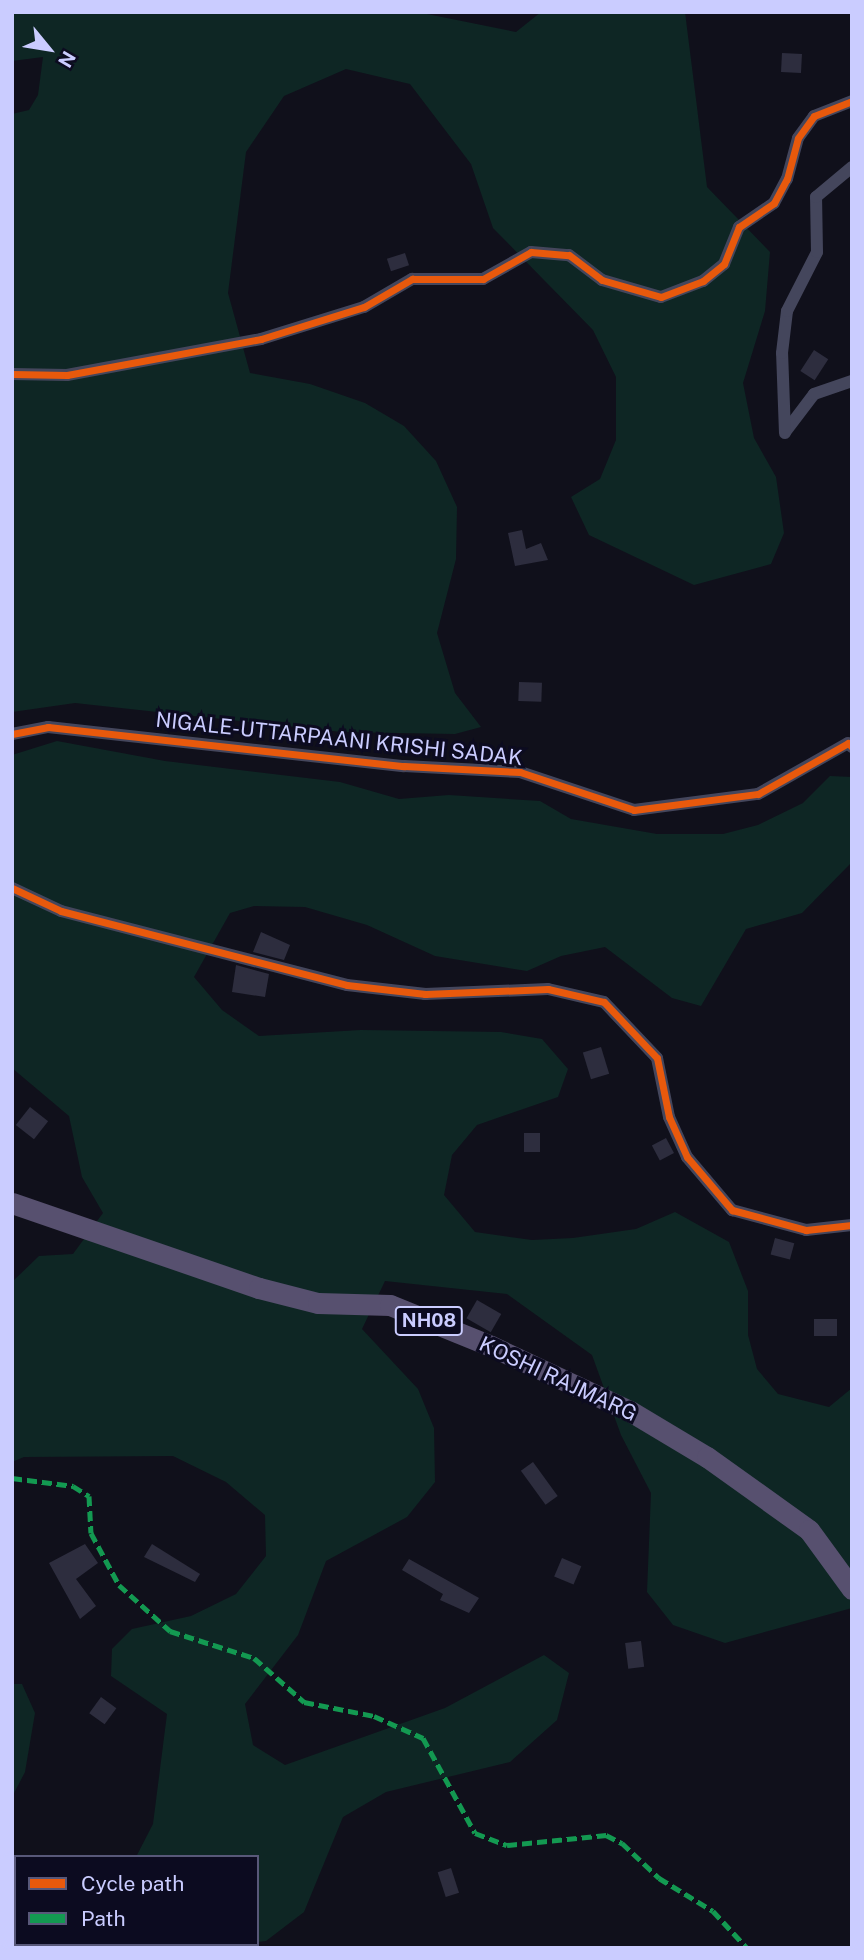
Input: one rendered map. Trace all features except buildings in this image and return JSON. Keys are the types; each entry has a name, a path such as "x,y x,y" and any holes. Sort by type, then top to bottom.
{"main road":[{"name":"KOSHI RAJMARG","path":"12,1203 259,1288 318,1303 390,1305 491,1346 630,1411 707,1457 809,1530 852,1589"}],"street":[{"path":"12,374 67,375 261,339 364,307 412,279 483,279 531,252 569,255 602,280 661,296 703,281 724,264 739,227 774,203 788,179 798,138 814,116 852,101"},
{"path":"852,167 816,197 817,252 787,310 782,353 785,433 814,394 852,381"},
{"name":"NIGALE-UTTARPAANI KRISHI SADAK","path":"12,734 48,727 404,766 520,772 634,810 758,794 848,743 852,747"},
{"path":"12,888 61,911 347,985 425,994 548,989 604,1002 657,1058 669,1117 687,1157 732,1210 806,1230 852,1225"}],"green space":[{"path":"12,12 417,12 516,32 541,12 685,12 707,187 770,252 765,311 743,383 754,438 776,477 784,533 771,564 694,585 589,535 571,497 600,479 616,440 616,377 593,330 493,228 471,164 410,84 346,69 284,96 246,152 228,293 250,373 310,384 365,403 404,426 436,461 457,507 456,559 437,633 455,693 481,727 455,734 342,732 75,703 12,712 12,114 29,110 38,95 43,57 12,61"},
{"path":"57,741 165,761 340,782 399,799 449,795 540,801 571,819 657,834 723,834 758,825 803,803 830,776 852,777 852,862 802,913 746,929 701,1006 672,998 605,947 561,956 527,971 435,956 367,925 305,907 254,906 230,913 194,977 222,1010 259,1036 361,1030 501,1032 542,1039 568,1069 558,1097 477,1125 452,1155 444,1195 475,1232 532,1240 573,1238 636,1229 675,1212 729,1242 748,1291 748,1335 757,1369 778,1394 829,1407 852,1388 852,1608 725,1643 673,1625 647,1592 651,1493 621,1435 592,1355 507,1294 385,1281 362,1329 418,1389 434,1428 435,1482 407,1517 326,1561 298,1635 245,1704 253,1745 285,1765 445,1708 544,1655 569,1673 557,1720 510,1762 386,1792 343,1817 304,1912 266,1941 259,1942 259,1855 137,1855 153,1824 167,1714 111,1676 112,1649 132,1629 191,1616 236,1594 266,1556 265,1515 226,1482 173,1456 24,1457 12,1462 12,1282 39,1256 73,1254 103,1213 82,1177 69,1116 12,1068 12,755"},
{"path":"12,1684 22,1684 35,1713 25,1772 12,1797"}],"marked path":[{"path":"12,1478 73,1486 89,1496 91,1533 119,1585 170,1631 254,1658 304,1702 374,1716 423,1738 475,1833 507,1845 606,1835 622,1843 659,1878 713,1911 747,1948"}],"cycle path":[{"path":"12,374 67,375 261,339 364,307 412,279 483,279 531,252 569,255 602,280 661,297 703,281 724,264 739,227 774,203 787,179 798,138 814,116 852,101"},
{"path":"12,734 48,727 404,766 520,772 634,810 758,794 848,743 852,747"},
{"path":"12,888 61,911 347,985 425,994 548,989 604,1002 657,1058 669,1117 687,1157 732,1210 806,1230 852,1225"}]}
